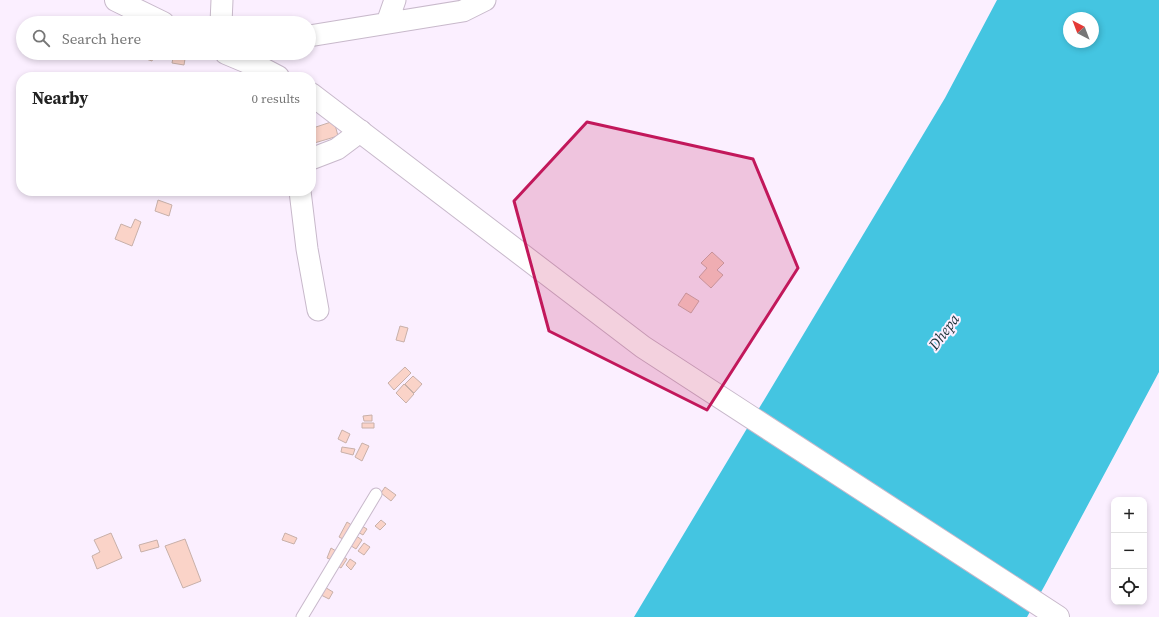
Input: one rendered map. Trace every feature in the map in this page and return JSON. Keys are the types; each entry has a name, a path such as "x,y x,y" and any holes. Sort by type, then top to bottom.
{"street":[{"path":"116,0 149,16"},
{"path":"221,16 222,0"},
{"path":"387,23 395,0"},
{"path":"316,35 463,11 485,0"},
{"path":"243,60 268,72"},
{"path":"316,98 643,347 1058,617"},
{"path":"316,157 337,148 361,131"},
{"path":"301,196 307,249 318,310"}],"lane":[{"path":"302,617 376,494"}],"highlighted area":[{"path":"587,122 753,159 798,268 707,410 549,331 514,201"}],"water":[{"name":"Dhepa","path":"997,0 1159,0 1159,372 1027,617 634,617 945,98"}],"building":[{"path":"173,60 185,60 184,65 172,63"},
{"path":"334,121 338,136 316,143 316,127"},
{"path":"158,200 172,205 169,216 155,211"},
{"path":"135,219 141,222 132,246 115,239 121,224 131,228"},
{"path":"712,252 724,263 717,270 723,275 711,288 699,277 707,268 701,263"},
{"path":"686,293 699,301 691,313 678,305"},
{"path":"400,326 408,328 404,342 396,340"},
{"path":"405,367 411,373 394,390 388,383"},
{"path":"413,376 422,384 414,393 405,384"},
{"path":"404,384 414,394 406,403 396,393"},
{"path":"372,415 372,421 364,421 363,416"},
{"path":"362,423 374,423 374,428 362,428"},
{"path":"342,430 350,434 346,443 338,439"},
{"path":"362,443 369,446 362,461 355,457"},
{"path":"342,447 355,449 353,455 341,452"},
{"path":"385,487 396,495 391,501 381,493"},
{"path":"381,520 386,524 380,530 375,526"},
{"path":"347,522 353,526 345,540 339,537"},
{"path":"360,525 367,529 363,535 356,531"},
{"path":"111,533 122,558 97,569 92,556 100,552 94,540"},
{"path":"285,533 297,538 294,544 282,540"},
{"path":"355,535 362,540 356,549 348,544"},
{"path":"185,539 201,581 183,588 165,546"},
{"path":"157,540 159,547 141,552 139,545"},
{"path":"364,543 370,547 364,555 358,551"},
{"path":"331,548 336,551 332,560 327,558"},
{"path":"342,556 347,559 341,568 336,565"},
{"path":"350,559 356,563 351,570 346,565"},
{"path":"323,586 333,592 329,599 319,594"}]}
